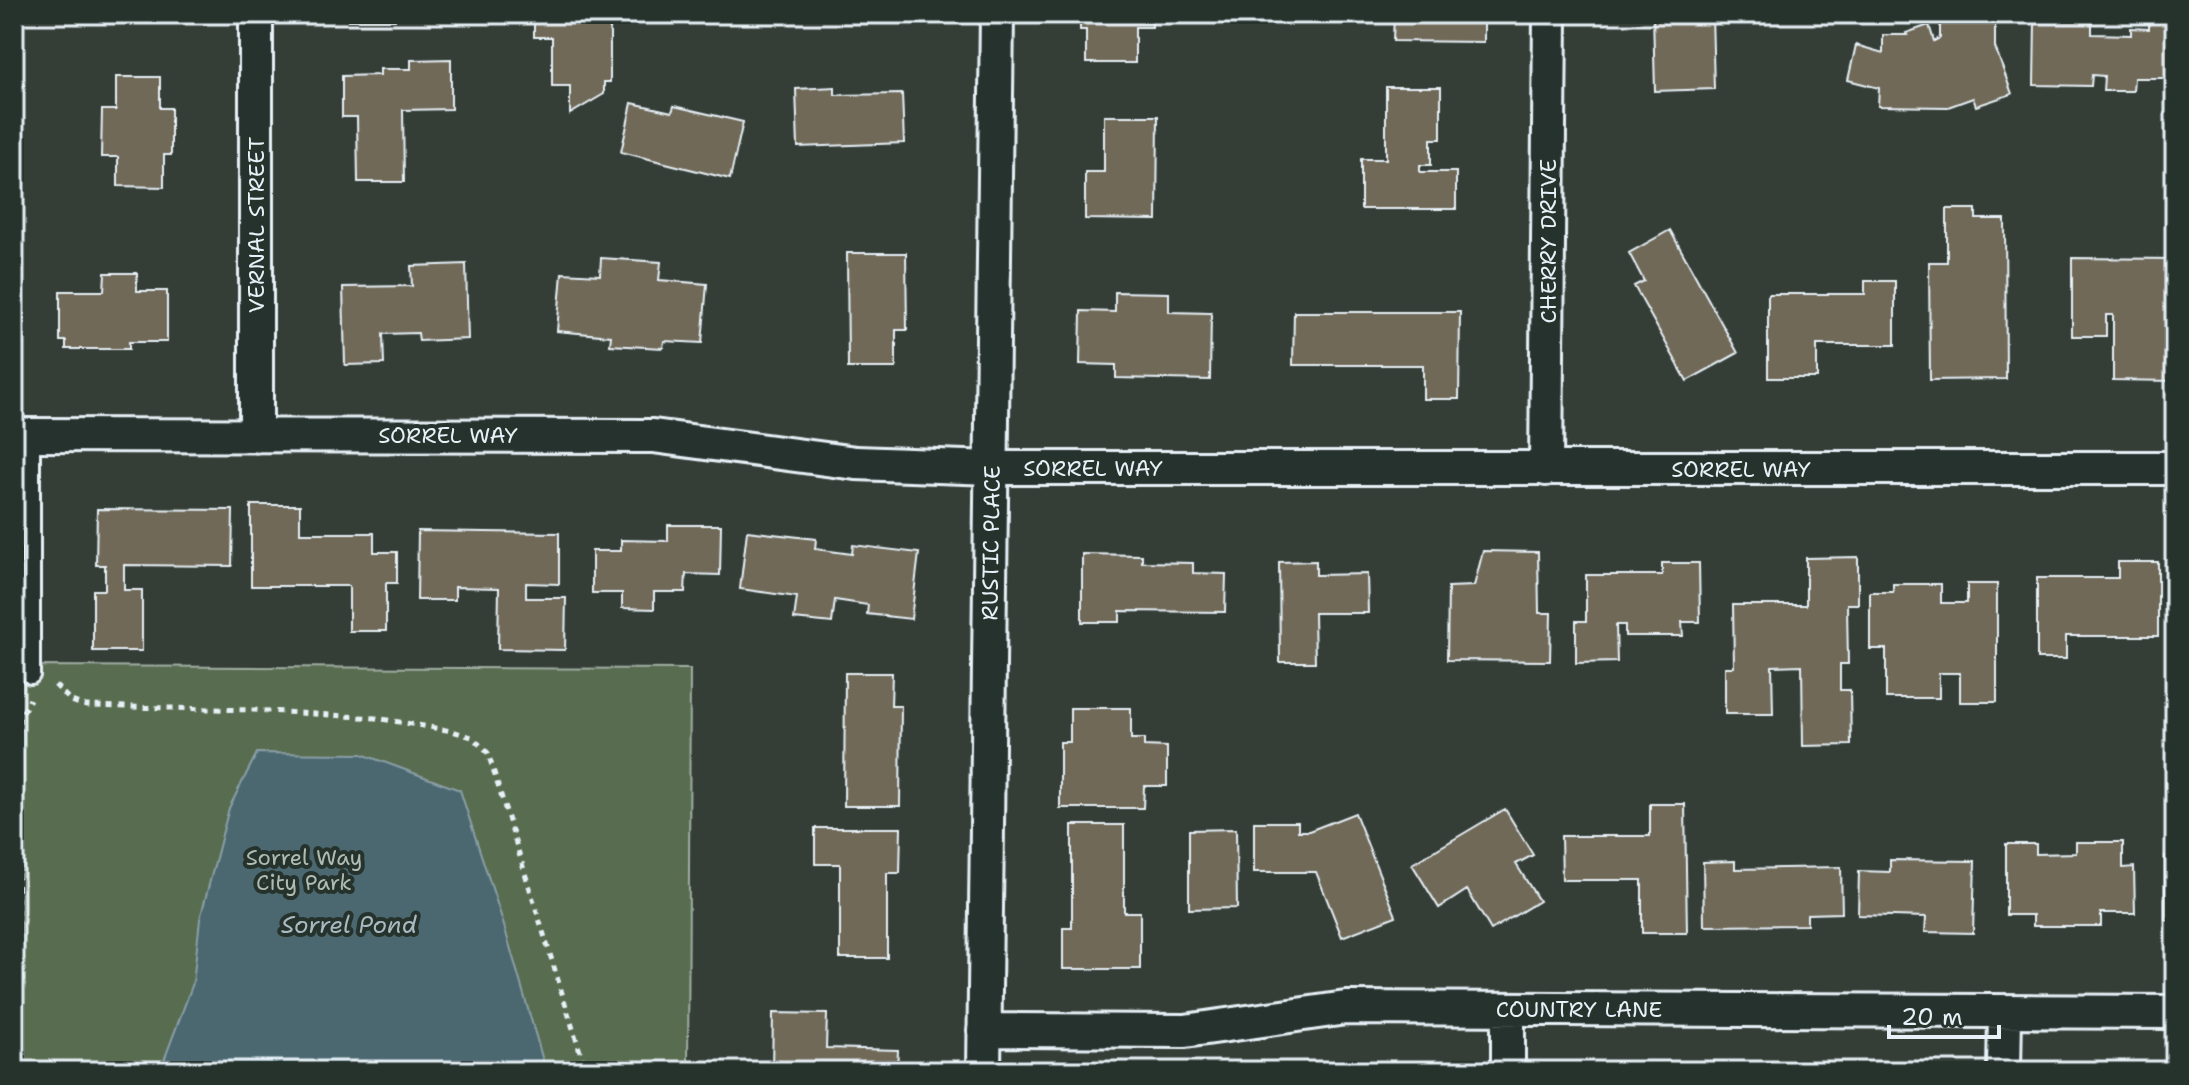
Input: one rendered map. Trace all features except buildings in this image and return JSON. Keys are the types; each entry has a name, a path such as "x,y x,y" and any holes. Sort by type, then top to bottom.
{"street":[{"name":"VERNAL STREET","path":"256,14 256,436"},
{"name":"RUSTIC PLACE","path":"984,1071 997,14"},
{"name":"CHERRY DRIVE","path":"1546,469 1550,14"},
{"name":"SORREL WAY","path":"23,435 653,436 856,463 992,468 2175,468"},
{"name":"COUNTRY LANE","path":"984,1030 1185,1031 1346,1008 2175,1012"},
{"path":"1508,1009 1508,1071"},
{"path":"2004,1071 2005,1012"}],"lane":[{"path":"23,435 31,675"}],"path":[{"path":"16,1071 19,719 31,697 31,675 43,675 71,701 86,706 253,710 376,718 424,725 472,737 488,753 586,1071"}],"green space":[{"name":"Sorrel Way City Park","path":"23,666 690,669 688,1071 21,1071"}],"water":[{"name":"Sorrel Pond","path":"257,753 362,754 460,790 502,919 546,1071 160,1071 193,983 200,919 229,808"}]}
